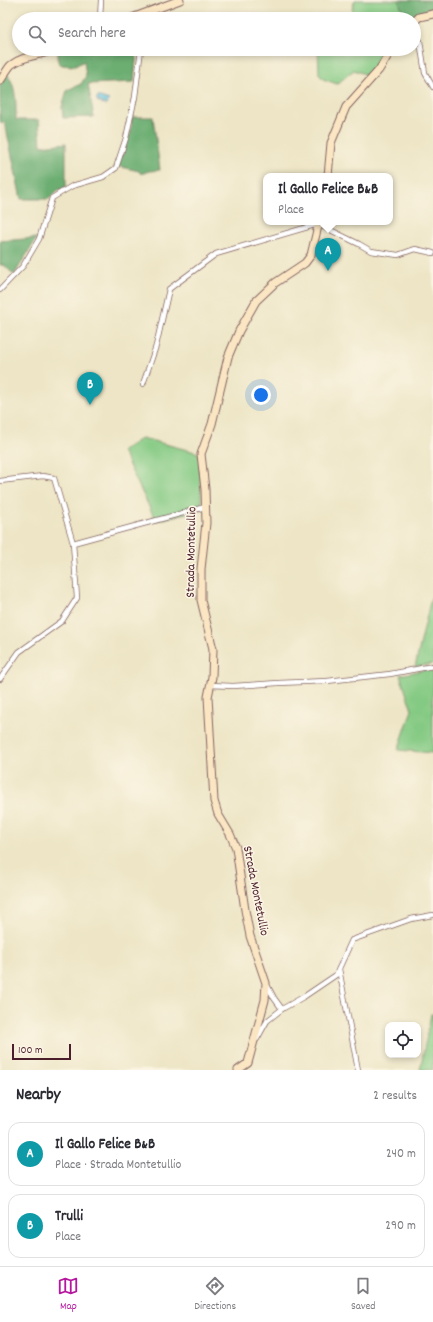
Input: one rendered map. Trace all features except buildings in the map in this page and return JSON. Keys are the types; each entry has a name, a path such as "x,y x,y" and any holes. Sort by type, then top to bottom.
{"street":[{"path":"100,12 101,0"},
{"path":"154,12 180,0"},
{"path":"421,17 433,14"},
{"path":"421,47 425,73 433,87"},
{"path":"0,81 10,66 17,61 32,56"},
{"path":"0,290 22,266 39,239 52,198 72,186 103,177 116,168 126,138 140,56"},
{"path":"328,173 331,143 346,107 379,70 388,56"},
{"path":"143,384 156,346 169,289 216,254 311,225"},
{"name":"Strada Montetullio","path":"238,1070 248,1063 265,1000 266,983 250,936 236,848 230,834 218,814 214,800 208,698 213,649 201,600 201,569 206,523 205,489 201,454 212,424 228,357 239,331 256,301 275,283 304,263 311,254 318,225"},
{"path":"322,225 371,251 398,255 416,249 433,253"},
{"path":"0,481 43,476 54,478 73,543 77,598 62,621 18,652 0,679"},
{"path":"73,543 205,507"},
{"path":"210,685 234,686 278,682 327,681 390,674 433,666"},
{"path":"254,1044 267,1021 282,1009 336,976 352,940 411,920 433,915"},
{"path":"339,970 358,1070"},
{"path":"266,983 282,1009"}],"green space":[{"path":"355,0 399,0 401,8 406,12 354,12 352,9"},
{"path":"399,0 433,0 433,8 421,13 406,12 401,8"},
{"path":"58,56 136,56 134,82 88,84 94,117 63,118 62,107 67,90 81,84 86,76 84,61 75,66 62,65 58,62"},
{"path":"318,56 383,56 369,76 354,70 337,84 323,79 319,74"},
{"path":"7,74 13,84 16,102 16,120 39,120 41,146 66,143 66,187 58,190 49,199 21,199 5,123 1,123 0,119 0,85"},
{"path":"132,117 153,117 160,170 149,171 141,174 139,171 117,166 131,132"},
{"path":"37,238 14,275 4,265 0,265 0,241"},
{"path":"142,438 199,453 202,509 156,521 122,451"},
{"path":"433,597 433,664 415,667 431,598"},
{"path":"433,668 433,753 398,750 412,710 400,675"},
{"path":"431,1014 433,1014 433,1070 420,1070"}],"water":[{"path":"97,97 109,100 106,105 97,101"}],"place":[{"name":"Il Gallo Felice B&B","path":"328,271"},
{"name":"Trulli","path":"90,405"}]}
